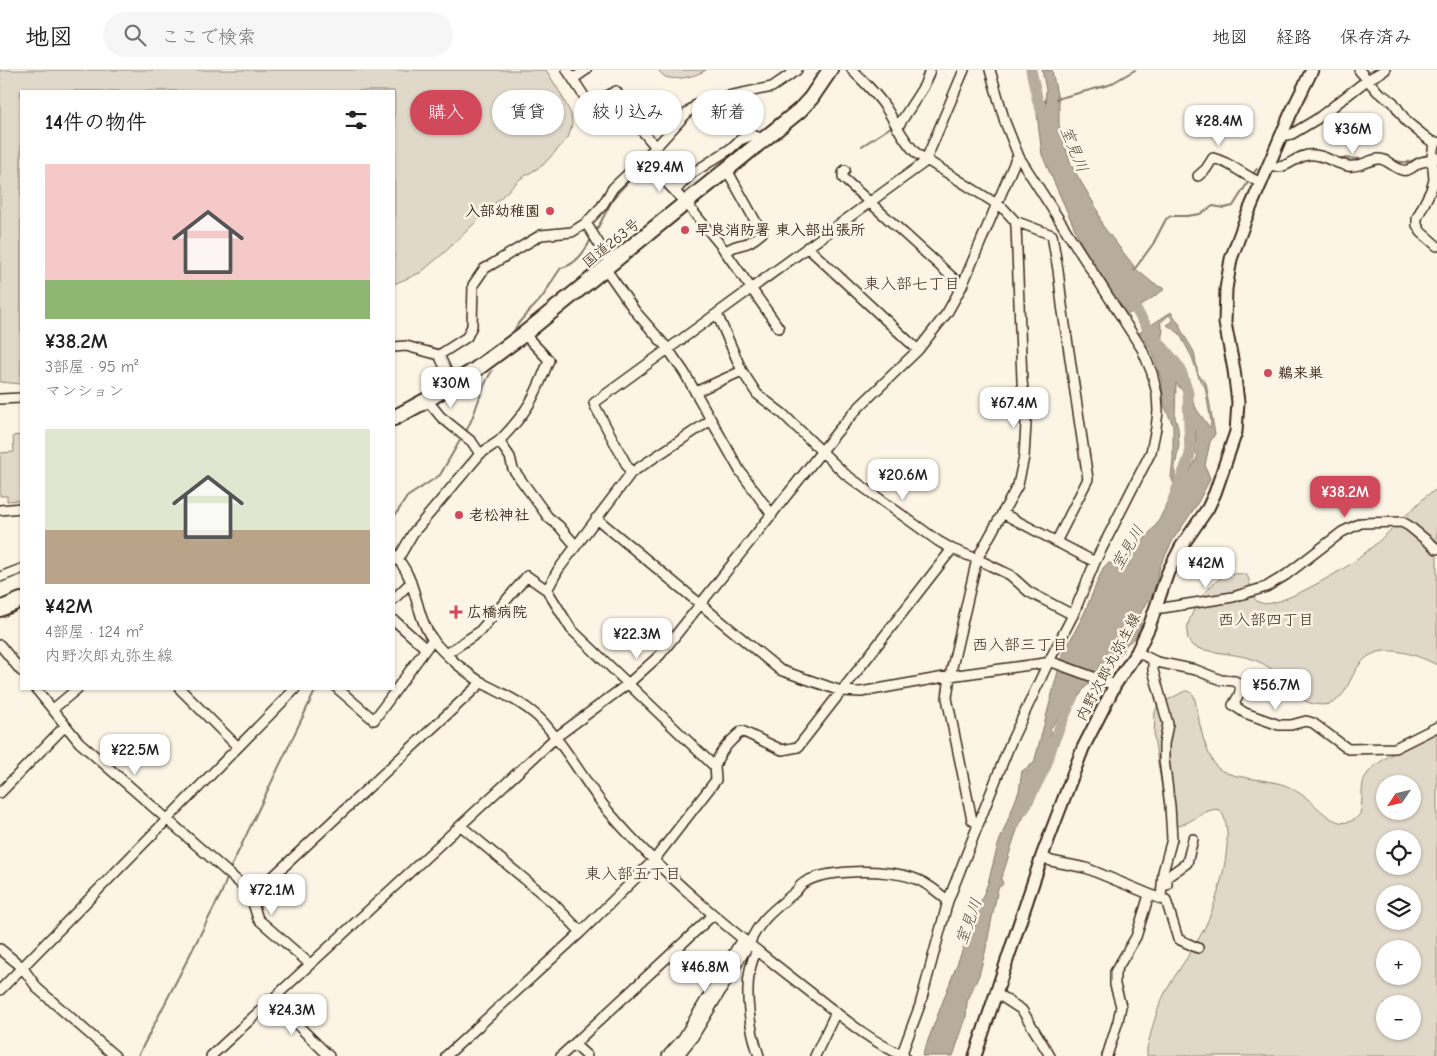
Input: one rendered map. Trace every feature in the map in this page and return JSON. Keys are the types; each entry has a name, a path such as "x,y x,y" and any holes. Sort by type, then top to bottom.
{"highway":[{"name":"国道263号","path":"395,417 453,384 524,334 800,110 811,98 830,70"},
{"path":"0,609 20,600"}],"main road":[{"name":"内野次郎丸弥生線","path":"975,1056 1042,856 1083,748 1113,684 1137,652 1157,607 1168,572 1181,547 1216,493 1236,432 1238,402 1225,323 1226,288 1231,259 1246,218 1254,179 1269,166 1304,83 1312,70"}],"street":[{"path":"567,70 590,105 616,91 639,127 656,147"},
{"path":"573,79 586,70"},
{"path":"395,346 406,346 439,355 467,337 472,326 472,285 484,269 541,235 572,232 586,223 602,206 613,188 697,104 732,94 772,86 797,70"},
{"path":"852,70 887,110 896,128 908,145 926,159 997,204 1009,213 1015,221 1052,235 1088,479 1056,542"},
{"path":"896,128 924,86 930,70"},
{"path":"631,473 594,403 925,162 964,70"},
{"path":"524,334 549,360 532,403 518,422 499,441 480,454 413,533 396,557 411,582 432,639 446,654 482,682 528,708 544,722 608,811 679,885 712,915 869,1037 902,1056 920,1005 948,901 978,824 1010,744 1073,615 1095,562 1151,452 1158,411 1157,394 1152,373 1142,350 1019,157 1005,122 990,70"},
{"path":"1359,70 1378,92 1392,102 1407,122 1435,142 1434,180 1417,218 1417,225 1421,232 1437,246"},
{"path":"1283,133 1288,136 1292,134 1316,119 1367,80 1385,70"},
{"path":"675,191 691,174 730,149 740,140 752,135 758,137 761,142"},
{"path":"1269,166 1282,167 1307,155 1318,156 1350,166 1356,166 1379,158 1401,170 1407,170 1426,160 1435,160"},
{"path":"211,1056 556,738 629,683 660,656 858,408 918,350 947,313 962,286 1016,159 1019,157"},
{"path":"643,158 686,203 725,252 779,328"},
{"path":"1198,176 1206,169 1212,158 1226,161 1254,179"},
{"path":"725,252 737,245 743,245 752,241 762,233 727,170"},
{"path":"845,170 843,173 844,178 962,286"},
{"path":"978,824 972,820 947,698 950,676 977,559 1018,485 1021,476 1026,424 1022,380 1015,221"},
{"path":"586,223 608,266 635,311 668,349 740,471 772,515"},
{"path":"807,247 918,350"},
{"path":"717,314 742,371 757,394 783,414 845,474 938,541 1010,575 1029,592 1073,615"},
{"path":"439,355 453,384"},
{"path":"695,392 742,371"},
{"path":"0,399 20,398"},
{"path":"427,400 441,416 472,442 480,454"},
{"path":"546,590 558,570 631,473 711,420"},
{"path":"499,441 510,457 513,468 548,517 559,526 576,546"},
{"path":"0,510 20,508"},
{"path":"1002,513 1095,562"},
{"path":"596,518 780,670 841,691 861,692 950,676 1050,662 1113,684"},
{"path":"1157,607 1162,608 1233,597 1266,586 1286,575 1342,532 1362,523 1402,522 1437,549"},
{"path":"446,1056 581,932 654,860 716,780 716,762 728,742 742,731 782,750 798,747 952,549"},
{"path":"0,577 20,569"},
{"path":"446,654 479,632 527,576 546,590 571,629 716,767"},
{"path":"395,598 411,582"},
{"path":"395,621 425,648"},
{"path":"339,690 374,720 432,639"},
{"path":"0,645 20,670"},
{"path":"1137,652 1166,664 1196,670 1221,680 1235,681 1241,686 1240,695 1234,705 1236,708 1278,724 1291,725 1306,721 1313,723 1329,733 1348,749 1395,748 1437,726"},
{"path":"1153,660 1153,670 1168,724 1164,744 1164,760 1172,839 1163,872 1164,900 1178,939 1198,948"},
{"path":"251,897 482,682"},
{"path":"37,690 79,742 242,885 251,897 258,919 310,964"},
{"path":"52,709 76,690"},
{"path":"181,690 238,747"},
{"path":"0,990 294,690"},
{"path":"0,793 65,726"},
{"path":"461,826 552,902 581,932"},
{"path":"1164,900 1167,877 1187,863 1193,839"},
{"path":"1042,856 1051,861 1086,868 1164,900"},
{"path":"678,1056 694,1036 749,945 756,929 771,911 796,892 802,884 824,876 861,872 895,872 915,878 948,901"},
{"path":"1106,1056 1121,1006 1115,985 1115,972 1136,938 1149,895"},
{"path":"561,1056 712,915"},
{"path":"667,1056 749,945"},
{"path":"749,945 753,956 750,969 748,1001 752,1035 759,1056"},
{"path":"0,949 22,967 38,989 115,1056"},
{"path":"996,993 1022,1010 1050,1056"},
{"path":"271,999 328,1056"},
{"path":"815,1056 836,1012"},
{"path":"574,1044 587,1056"}],"shaded area":[{"path":"0,70 546,70 558,90 492,90 492,135 564,135 564,100 571,114 572,126 568,138 543,165 520,179 444,253 420,273 395,284 395,90 20,90 20,384 0,382"},
{"path":"658,70 706,70 691,76 668,78"},
{"path":"1042,70 1052,70 1059,105 1059,125 1071,165 1097,209 1102,225 1137,270 1154,284 1165,289 1126,316 1082,245 1042,155 1036,106 1045,109 1046,90"},
{"path":"1171,312 1194,352 1198,374 1206,383 1215,434 1210,442 1205,465 1210,479 1196,506 1174,538 1160,566 1152,599 1147,601 1141,612 1141,627 1138,630 1137,636 1126,645 1108,672 1085,687 1080,695 1063,710 1050,729 1046,760 1029,794 1030,802 1017,830 1001,879 1003,884 998,888 985,953 979,975 967,1002 966,1018 953,1056 922,1056 988,883 998,845 1019,791 1022,771 1034,763 1062,656 1084,614 1103,568 1107,564 1122,560 1135,550 1157,524 1171,496 1174,484 1171,477 1173,425 1164,405 1161,379 1152,351 1139,333","holes":["1169,315 1172,322 1167,325 1179,333 1192,357 1199,378 1205,387 1211,422 1210,428 1197,410 1180,373 1160,346 1163,330 1160,323","1176,383 1185,394 1192,426 1195,430 1196,439 1193,447 1198,456 1181,486 1175,485 1175,467 1179,445 1178,428 1175,418"]},
{"path":"20,435 20,500 7,501 7,496 0,496 0,453 14,452 13,436"},
{"path":"1437,489 1437,665 1419,657 1397,651 1377,652 1360,664 1338,699 1324,705 1313,704 1303,700 1272,669 1250,658 1204,650 1192,645 1188,638 1187,629 1194,609 1208,590 1221,578 1233,574 1246,574 1254,598 1261,603 1269,604 1295,595 1340,571 1359,558 1385,536 1426,496"},
{"path":"1185,691 1191,693 1195,698 1204,742 1216,766 1230,774 1289,787 1339,822 1352,820 1360,814 1363,783 1372,768 1403,748 1431,734 1437,733 1437,1056 1147,1056 1147,1048 1154,1020 1162,1000 1169,985 1199,939 1214,905 1224,870 1227,835 1225,821 1220,810 1203,813 1180,825 1174,826 1169,820 1165,807 1154,737 1155,712 1158,705"}],"waterway":[{"name":"室見川","path":"1031,70 1038,102 1046,121"},
{"path":"1056,99 1109,85 1135,70"},
{"name":"室見川","path":"1038,102 1046,101"},
{"path":"862,146 891,127"},
{"path":"1282,162 1301,151 1307,151"},
{"path":"1389,158 1396,161 1409,162 1428,155"},
{"path":"1337,158 1365,159"},
{"path":"1252,175 1257,169"},
{"path":"596,231 614,197 637,172"},
{"path":"1134,270 1153,244 1166,219 1171,216 1200,214 1213,206 1224,208 1233,206 1250,179"},
{"path":"514,331 516,326 543,296 561,268 576,260 587,247 592,237"},
{"name":"室見川","path":"1133,296 1133,305 1149,330 1180,368 1188,393 1190,455 1173,500"},
{"path":"465,433 492,371"},
{"path":"395,515 407,497 440,475 462,437"},
{"path":"230,869 316,690"},
{"name":"室見川","path":"1024,809 1046,766 1053,743 1075,691"},
{"path":"138,1056 221,894 228,876"}],"place":[{"name":"入部幼稚園","path":"550,211"},
{"name":"早良消防署 東入部出張所","path":"685,230"},
{"name":"鵜来巣","path":"1268,373"},
{"name":"老松神社","path":"459,515"},
{"name":"広橋病院","path":"456,612"}],"district":[{"name":"東入部七丁目","path":"912,283"},
{"name":"西入部四丁目","path":"1266,619"},
{"name":"西入部三丁目","path":"1020,644"},
{"name":"東入部五丁目","path":"633,873"}]}
